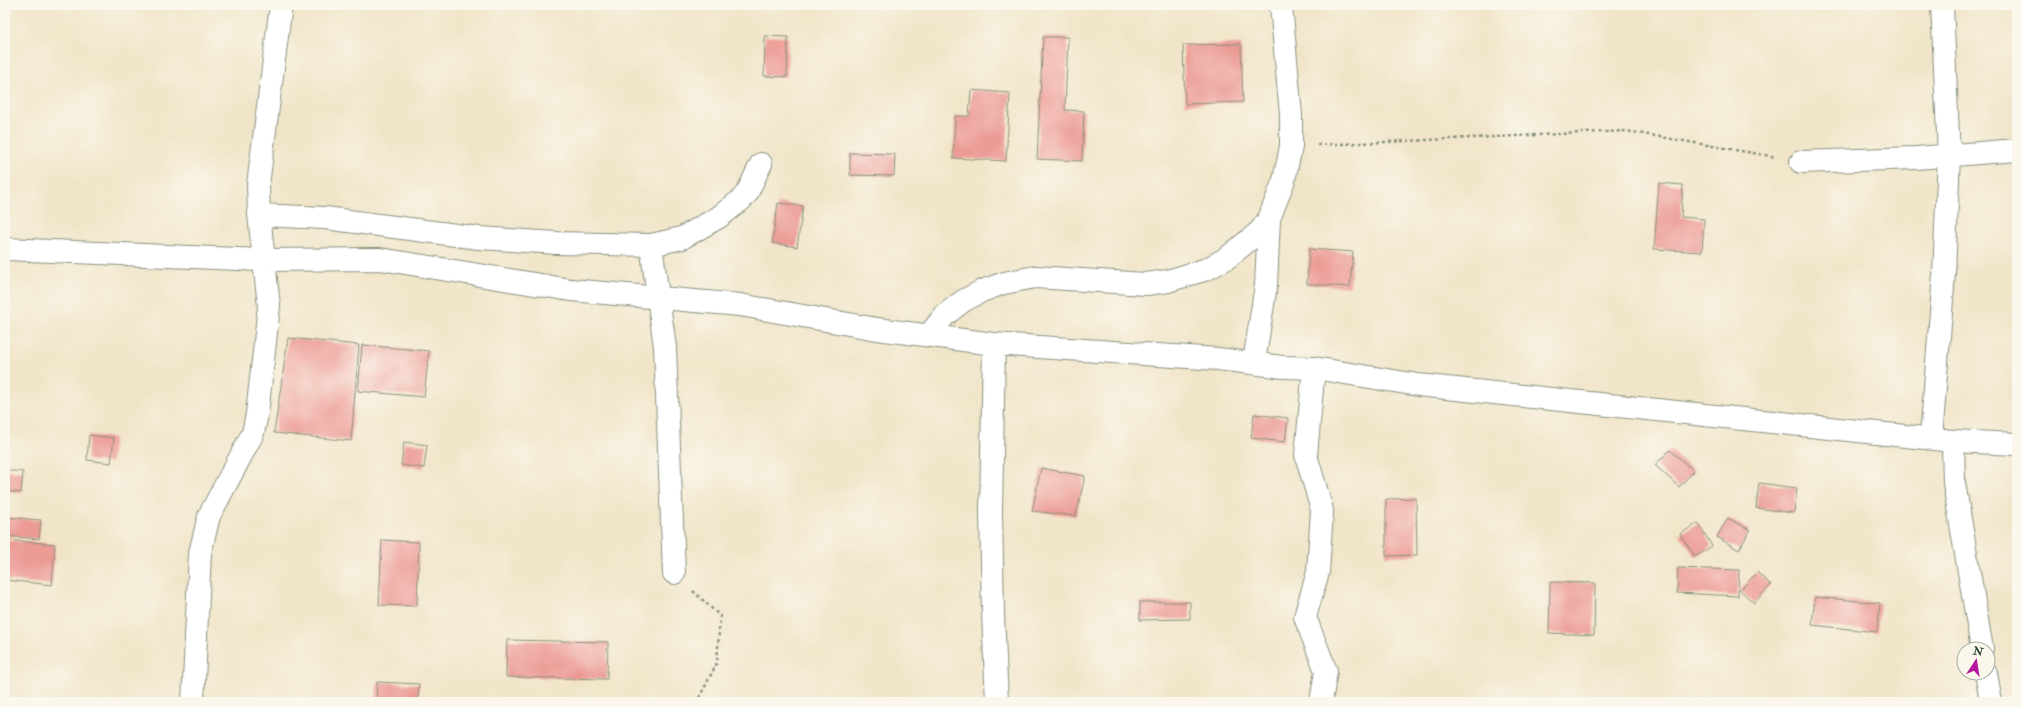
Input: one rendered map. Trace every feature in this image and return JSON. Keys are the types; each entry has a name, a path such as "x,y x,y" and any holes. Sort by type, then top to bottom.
{"street":[{"path":"193,702 200,553 204,532 209,516 253,433 257,414 269,306 263,260 258,185 281,5"},
{"path":"929,335 945,315 963,301 982,291 1004,283 1034,277 1146,284 1168,281 1208,269 1232,253 1260,231 1269,219 1284,180 1291,147 1291,114 1281,5"},
{"path":"1931,438 1944,274 1949,156 1942,5"},
{"path":"1801,162 1949,156 2017,150"},
{"path":"259,215 325,218 479,238 557,243 651,245 682,238 720,217 747,193 761,164"},
{"path":"1254,362 1266,285 1269,219"},
{"path":"464,271 479,238"},
{"path":"651,245 665,347 674,573"},
{"path":"5,249 263,260 380,259 464,271 571,290 658,299 740,305 877,329 994,344 1254,362 1283,367 1314,368 1418,385 1931,438 2017,444"},
{"path":"994,344 991,512 993,614 998,702"},
{"path":"1314,368 1306,455 1322,510 1318,572 1305,617 1326,670 1321,702"},
{"path":"1953,440 1954,483 1981,641"},
{"path":"1987,681 1991,702"}],"path":[{"path":"1291,147 1626,131 1801,162"},
{"path":"674,573 720,616 717,663 697,702"}],"building":[{"path":"765,36 788,37 787,77 764,76"},
{"path":"1043,37 1068,37 1065,110 1084,111 1082,161 1037,159"},
{"path":"1241,44 1243,102 1185,104 1183,45"},
{"path":"971,90 1010,93 1006,161 953,158 955,116 969,116"},
{"path":"850,153 895,154 894,176 850,175"},
{"path":"1659,183 1683,185 1681,217 1704,219 1702,252 1654,249"},
{"path":"778,203 803,206 797,247 772,243"},
{"path":"1309,249 1353,252 1350,287 1307,284"},
{"path":"288,338 359,345 351,441 274,433"},
{"path":"362,345 429,351 424,397 358,391"},
{"path":"1254,414 1288,418 1285,442 1251,438"},
{"path":"89,435 114,438 111,463 87,460"},
{"path":"404,442 427,445 424,468 401,465"},
{"path":"1670,450 1694,471 1679,487 1655,465"},
{"path":"1041,468 1085,476 1076,516 1032,511"},
{"path":"5,470 23,472 21,493 5,491"},
{"path":"1759,483 1797,488 1794,513 1756,508"},
{"path":"1416,498 1417,555 1386,556 1386,499"},
{"path":"5,517 41,520 39,539 5,536"},
{"path":"1728,518 1750,530 1739,550 1717,537"},
{"path":"1698,523 1712,546 1695,557 1680,534"},
{"path":"6,540 55,544 52,585 5,580"},
{"path":"382,540 419,542 417,606 379,605"},
{"path":"1678,568 1739,570 1738,596 1677,593"},
{"path":"1757,572 1771,585 1754,603 1740,590"},
{"path":"1550,582 1595,583 1594,635 1549,633"},
{"path":"1815,597 1880,603 1877,632 1812,625"},
{"path":"1140,602 1190,602 1190,619 1140,620"},
{"path":"507,640 608,642 607,679 506,677"},
{"path":"377,682 419,684 418,702 376,702"}]}
